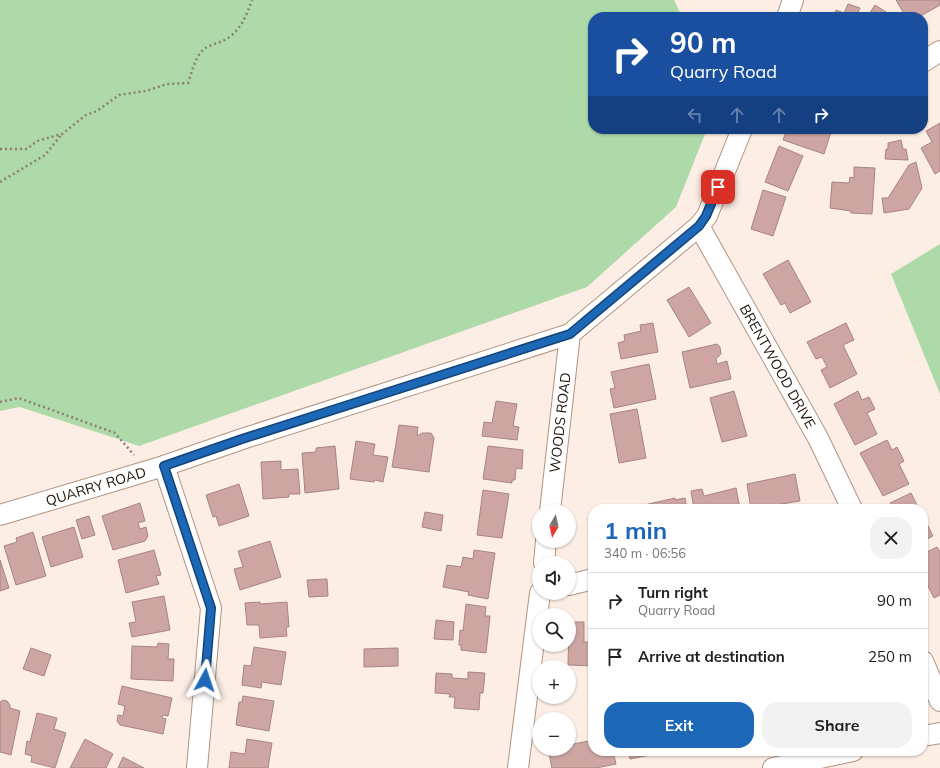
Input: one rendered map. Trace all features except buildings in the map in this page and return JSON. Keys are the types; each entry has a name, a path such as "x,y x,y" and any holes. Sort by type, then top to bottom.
{"street":[{"path":"789,12 793,0"},
{"path":"928,59 940,51"},
{"name":"QUARRY ROAD","path":"0,515 156,469 250,436 570,334 699,226 706,216 740,134"},
{"name":"BRENTWOOD DRIVE","path":"699,226 818,438 850,504"},
{"name":"WOODS ROAD","path":"551,504 570,334"},
{"path":"156,469 211,608 197,768"},
{"path":"576,583 588,580"},
{"path":"518,768 539,600"},
{"path":"928,673 940,701"},
{"path":"928,735 940,733"},
{"path":"773,768 829,756"}],"path":[{"path":"0,182 45,155 62,134 86,115 97,111 119,95 146,91 167,84 188,83 192,69 201,52 213,43 228,38 242,26 252,0"},
{"path":"0,149 27,149 37,141 62,134"},
{"path":"0,402 19,398 115,433 156,469"}],"green space":[{"path":"0,0 674,0 680,12 588,12 588,134 705,134 676,207 587,287 139,446 20,407 0,411"},
{"path":"940,244 940,394 891,274"}],"route":[{"path":"205,680 211,608 164,466 242,439 570,334 699,226 706,216 718,187"}]}
